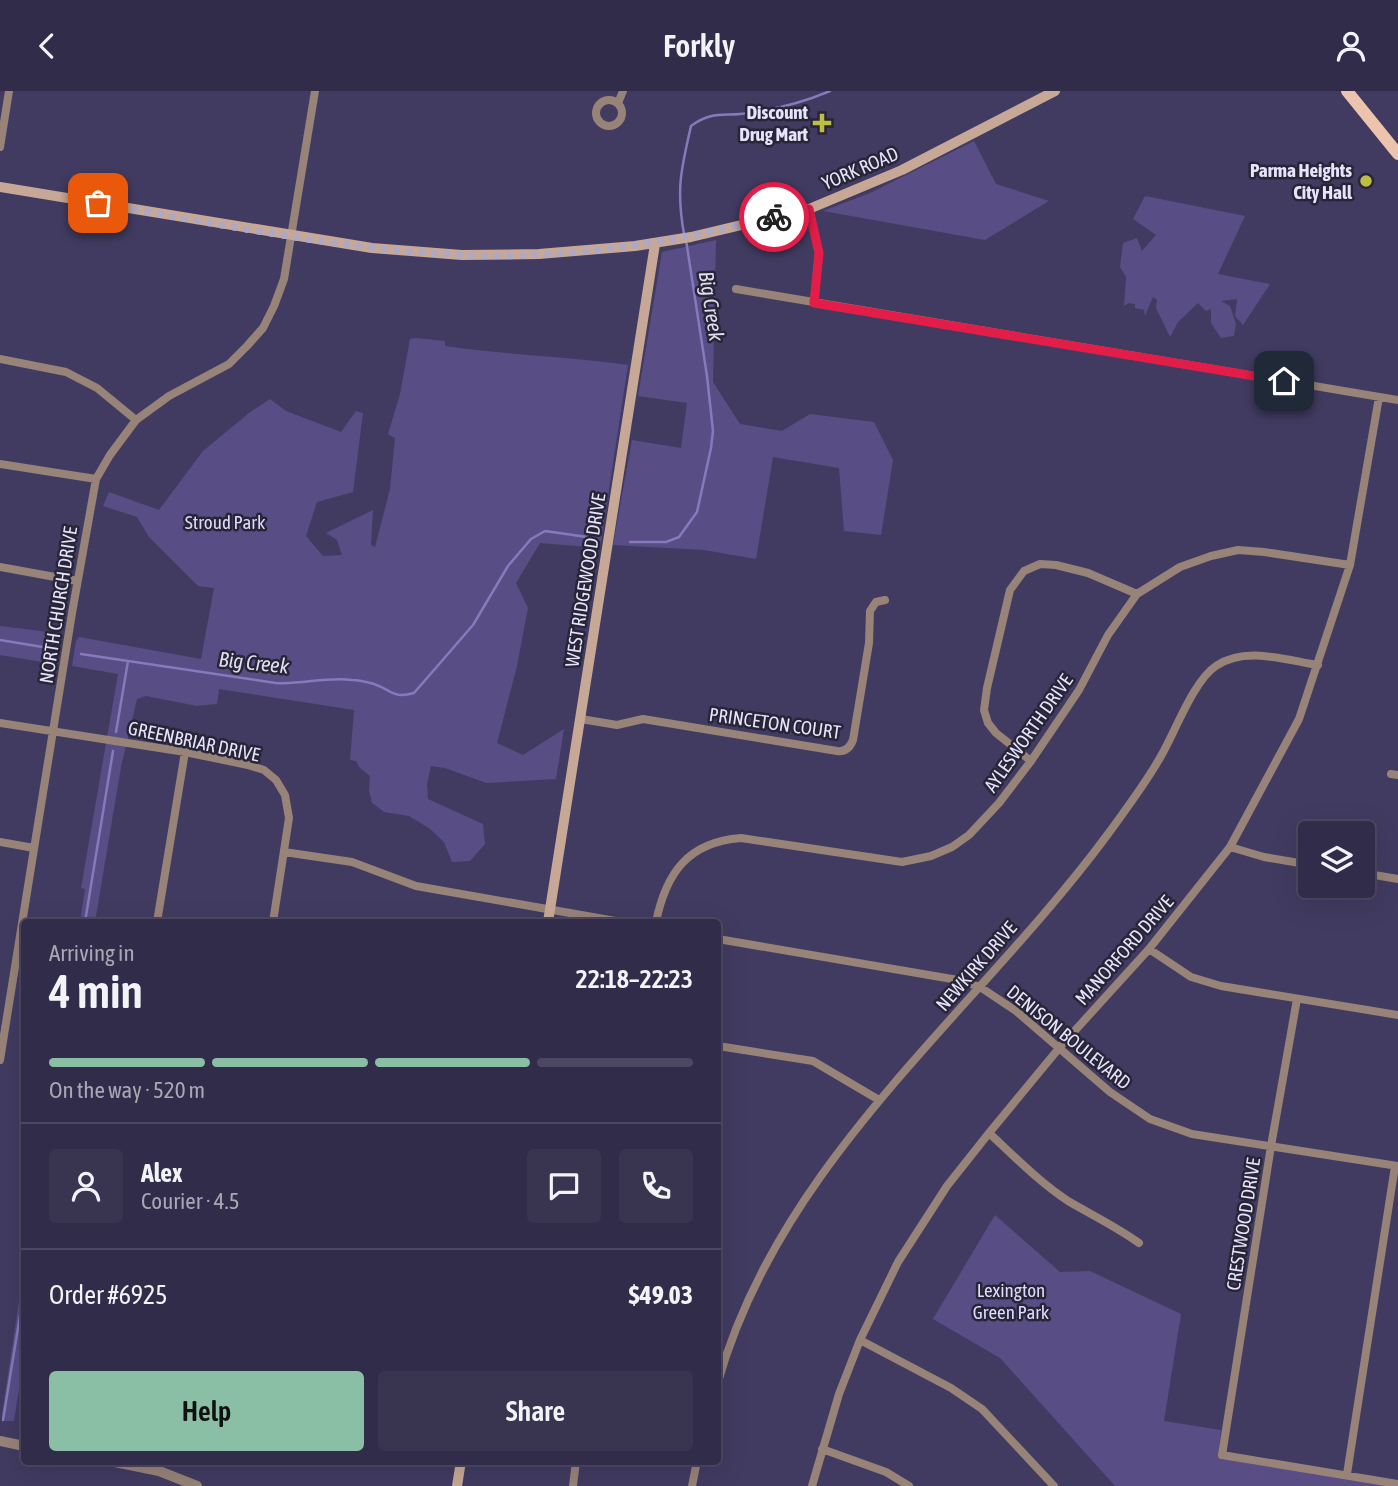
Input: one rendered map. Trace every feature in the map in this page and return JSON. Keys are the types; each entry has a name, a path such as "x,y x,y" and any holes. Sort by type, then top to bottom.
{"main road":[{"name":"YORK ROAD","path":"0,187 372,248 462,255 539,254 655,244 809,209 902,170 1055,91"},
{"path":"1347,91 1398,154"},
{"name":"WEST RIDGEWOOD DRIVE","path":"548,919 655,244"},
{"path":"457,1486 460,1465"}],"street":[{"path":"0,147 9,91"},
{"name":"NORTH CHURCH DRIVE","path":"23,919 77,580 96,479 136,420 169,396 229,364 263,328 284,279 315,91"},
{"path":"618,103 623,91"},
{"path":"809,209 819,253 814,303"},
{"path":"736,289 1398,400"},
{"path":"0,359 66,372 97,388 136,420"},
{"name":"MANORFORD DRIVE","path":"813,1486 838,1394 860,1340 898,1262 947,1186 989,1133 1060,1047 1149,949 1230,847 1300,719 1350,565 1379,397"},
{"path":"0,464 96,479"},
{"name":"AYLESWORTH DRIVE","path":"657,919 662,896 671,877 683,862 702,848 724,840 741,838 902,862 952,848 969,835 999,803 1031,761 1079,690 1108,635 1137,594 1180,567 1238,550 1350,565"},
{"path":"1031,761 996,733 988,723 984,710 1010,590 1024,571 1040,564 1088,573 1137,594"},
{"path":"0,567 77,580"},
{"name":"PRINCETON COURT","path":"581,719 618,725 643,719 844,751 853,740 869,643 870,611 876,602 886,600"},
{"name":"NEWKIRK DRIVE","path":"721,1373 738,1323 784,1231 825,1170 879,1100 1093,854 1161,757 1198,685 1214,667 1234,657 1258,655 1318,665"},
{"name":"GREENBRIAR DRIVE","path":"0,723 185,752 264,770 276,780 285,795 289,818 273,919"},
{"path":"157,919 185,752"},
{"path":"0,842 34,848"},
{"path":"1230,847 1298,863"},
{"path":"284,852 352,862 416,886 603,919"},
{"path":"1375,875 1398,879"},
{"name":"NORTH CHURCH DRIVE","path":"0,1060 21,929"},
{"name":"DENISON BOULEVARD","path":"721,940 958,980 980,987 1016,1011 1110,1092 1150,1119 1192,1134 1397,1166"},
{"path":"1149,949 1191,977 1221,986 1398,1015"},
{"name":"CRESTWOOD DRIVE","path":"1297,999 1222,1455 1347,1474"},
{"path":"721,1046 813,1061 879,1100"},
{"path":"989,1133 1037,1177 1067,1200 1120,1229 1139,1243"},
{"path":"1397,1166 1347,1474 1398,1483"},
{"path":"860,1340 940,1382 982,1409 1054,1486"},
{"path":"0,1441 21,1445"},
{"path":"822,1449 886,1472 909,1486"},
{"path":"130,1465 159,1471 197,1486"},
{"path":"573,1486 576,1465"},
{"path":"692,1486 696,1465"}],"green space":[{"path":"974,141 996,184 1049,201 985,240 823,211 870,193"},
{"path":"1145,196 1245,216 1218,274 1270,284 1243,325 1235,316 1237,299 1221,301 1230,306 1236,324 1234,336 1221,338 1211,323 1211,309 1206,311 1198,303 1178,322 1170,337 1156,308 1157,300 1153,297 1145,316 1144,310 1135,308 1135,304 1124,306 1126,277 1120,267 1123,243 1137,238 1142,251 1156,235 1133,219"},
{"path":"716,240 713,382 740,424 782,431 810,414 874,422 893,460 881,535 844,531 839,468 773,457 756,559 704,550 613,545 632,440 681,448 687,403 638,396 662,252"},
{"name":"Stroud Park","path":"410,339 445,341 445,346 468,349 628,365 600,548 540,543 516,583 528,608 517,666 497,743 523,755 564,729 556,779 486,783 445,768 431,766 427,784 428,799 483,824 485,844 470,861 452,862 444,842 429,828 409,816 384,812 372,803 369,791 370,776 356,761 350,760 354,710 219,689 217,704 197,706 146,696 137,699 121,767 96,919 80,919 85,889 81,888 118,674 72,666 76,641 79,637 201,659 214,588 198,586 149,537 137,517 103,506 109,492 159,510 203,451 270,399 286,411 341,432 356,411 363,413 353,492 317,502 306,536 323,556 342,555 337,540 326,533 373,510 371,545 375,547 390,489 395,438 388,434 400,394"},
{"path":"0,626 57,633 55,664 0,655"},
{"name":"Lexington Green Park","path":"995,1215 1060,1272 1090,1271 1181,1314 1164,1421 1221,1430 1219,1448 1223,1457 1394,1486 1115,1486 1000,1358 933,1319"},
{"path":"21,1287 21,1376 14,1421 2,1421"}],"waterway":[{"name":"Big Creek","path":"684,234 680,204 681,180 691,126 712,116 770,109 830,91"},
{"name":"Big Creek","path":"630,542 666,542 679,537 697,512 711,448 713,431 707,376 686,240"},
{"name":"Big Creek","path":"81,654 276,683 343,679 360,681 396,694 407,695 414,693 473,625 508,566 531,539 545,531 594,538"},
{"name":"Big Creek","path":"0,640 55,649"},
{"path":"116,732 128,661"},
{"path":"85,919 113,751"},
{"path":"3,1420 21,1309"}],"way so far":[{"path":"98,203 372,248 462,255 539,254 655,244 774,217"}],"place":[{"name":"Discount Drug Mart","path":"822,123"},
{"name":"Parma Heights City Hall","path":"1366,181"}],"route":[{"path":"774,217 809,209 819,253 814,303 1284,381"}]}
